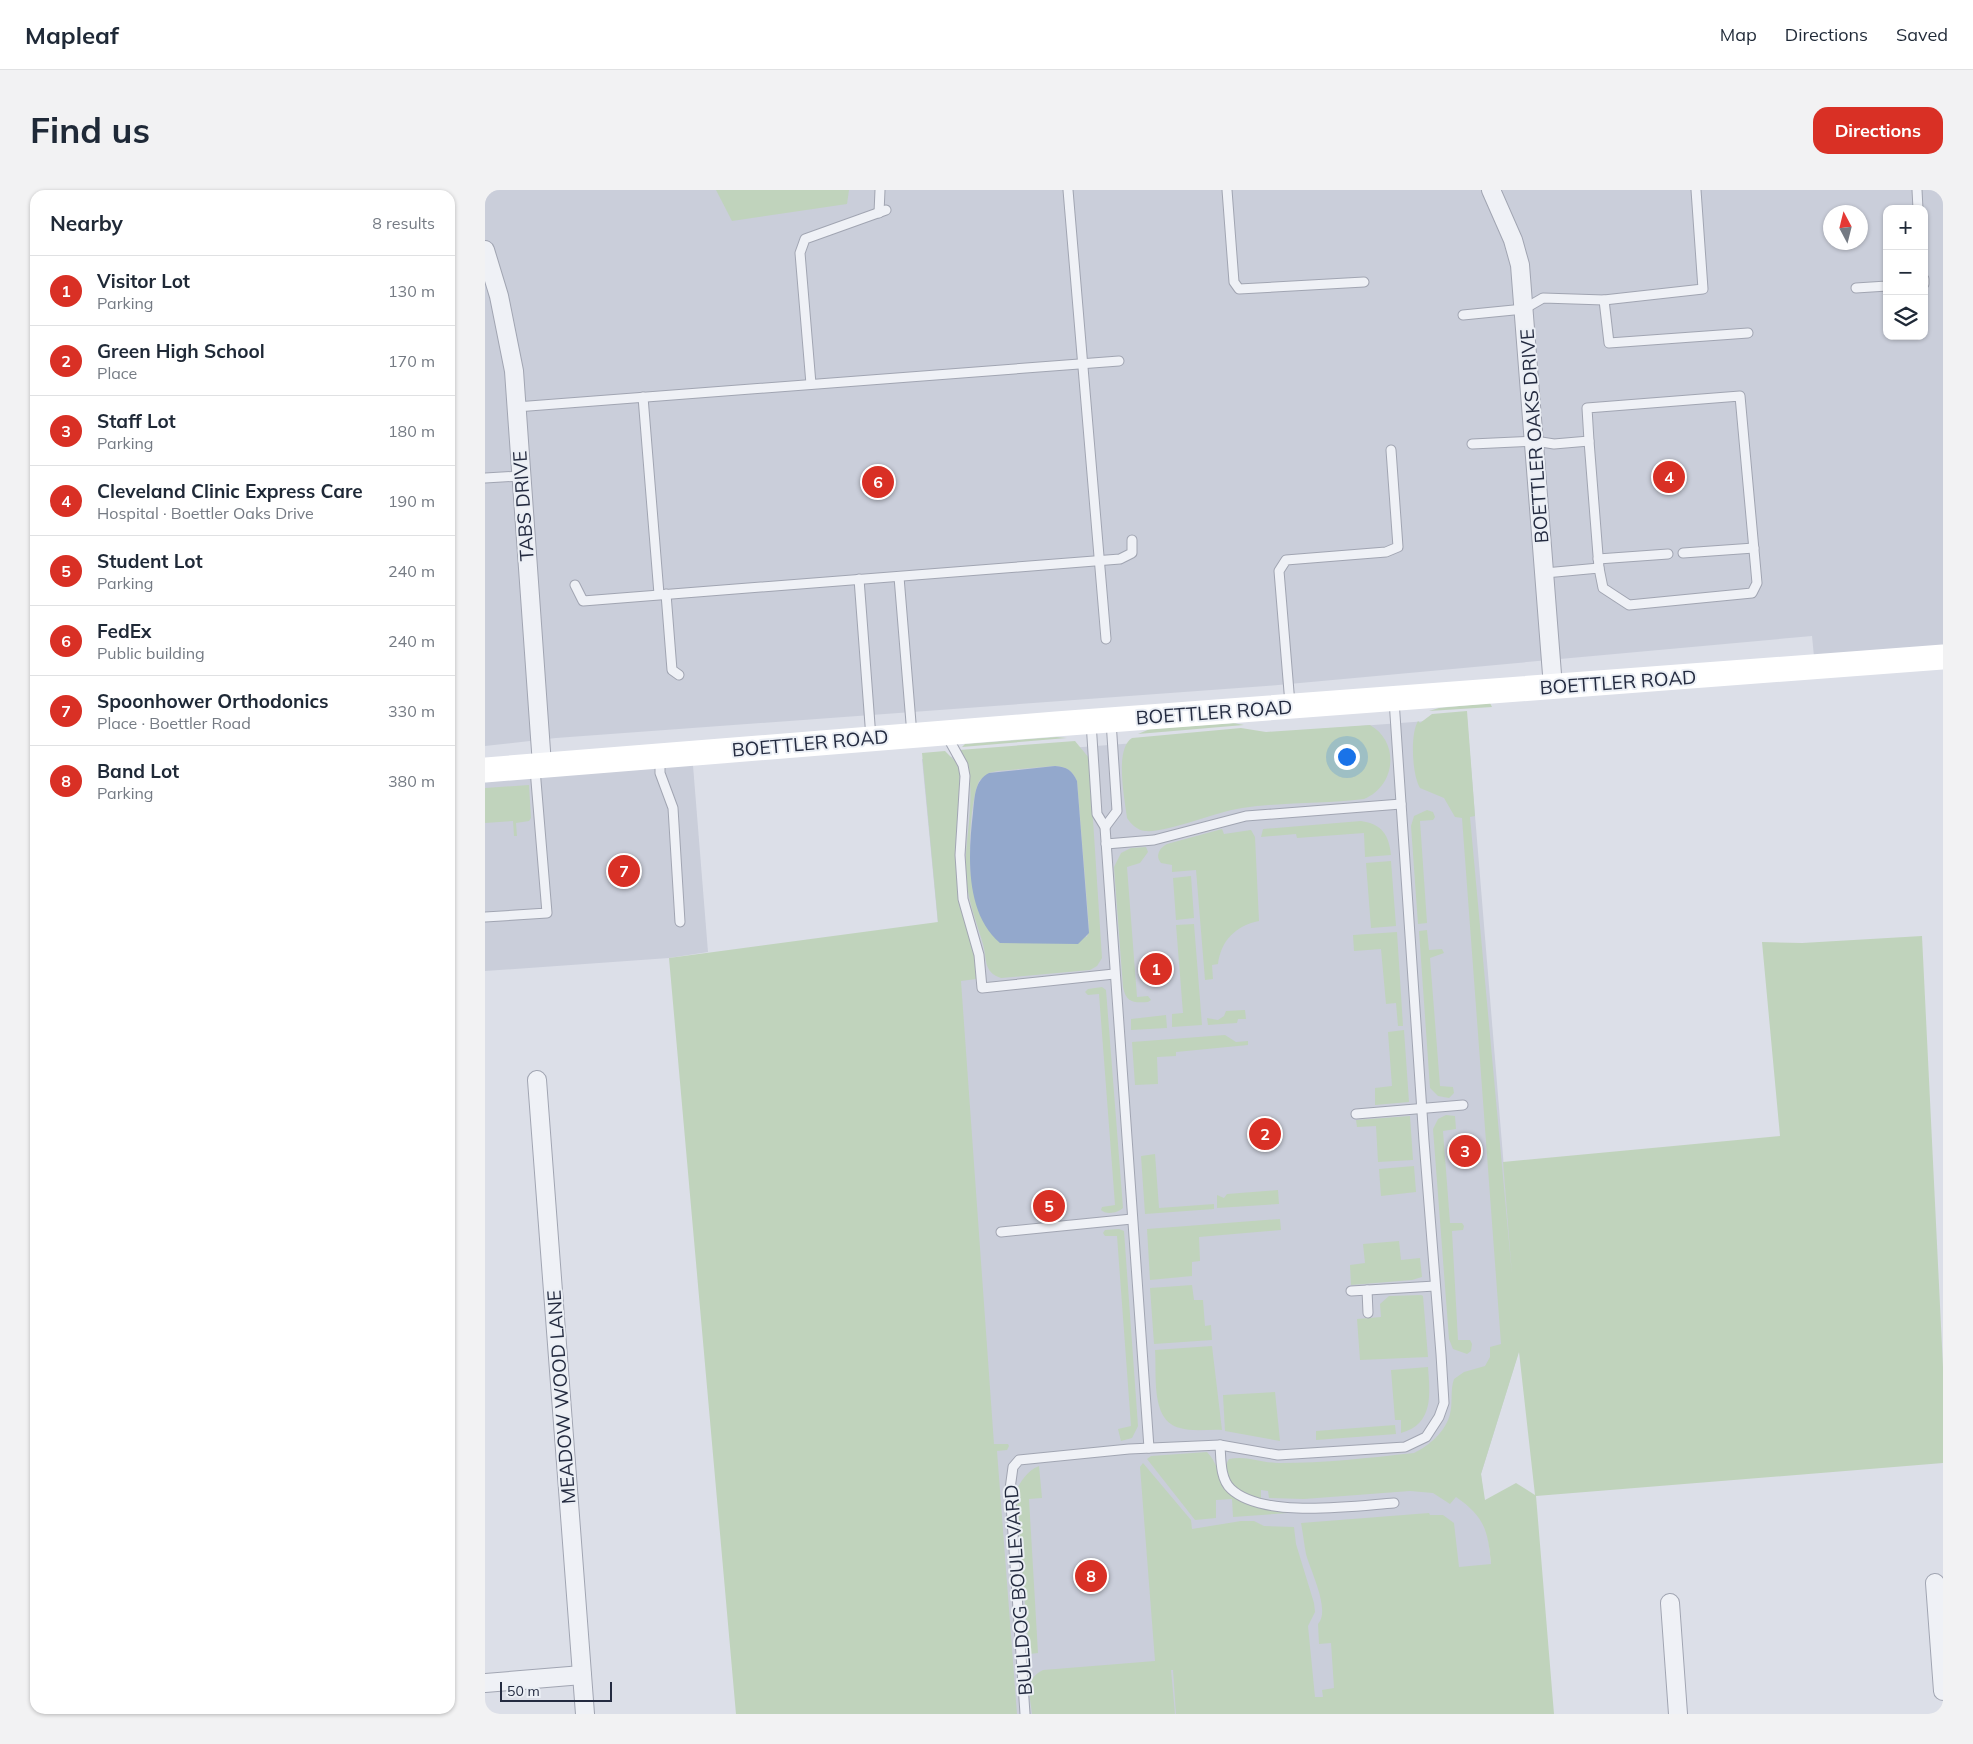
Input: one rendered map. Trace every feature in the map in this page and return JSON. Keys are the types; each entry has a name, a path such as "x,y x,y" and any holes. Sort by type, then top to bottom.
{"street":[{"name":"BOETTLER OAKS DRIVE","path":"1491,190 1513,240 1520,266 1553,687"},
{"name":"TABS DRIVE","path":"485,250 508,334 516,407 538,765"},
{"name":"BOETTLER ROAD","path":"485,770 871,738 1943,657"},
{"name":"MEADOW WOOD LANE","path":"537,1080 585,1714"},
{"path":"1935,1583 1943,1691"},
{"path":"1670,1603 1678,1714"},
{"path":"485,1683 582,1675"}],"lane":[{"path":"811,384 800,253 805,239 883,212 879,190"},
{"path":"1068,190 1101,560 1106,639"},
{"path":"1227,190 1234,282 1239,289 1364,282"},
{"path":"1463,315 1524,309 1543,298 1604,300 1703,289 1696,190"},
{"path":"1917,190 1918,205"},
{"path":"1856,288 1883,286"},
{"path":"1604,300 1609,343 1748,333"},
{"path":"516,407 1119,361"},
{"path":"1740,396 1754,548 1757,583 1752,593 1629,605 1603,588 1599,564 1587,408 1740,396"},
{"path":"643,398 662,594 672,670 679,676"},
{"path":"1472,444 1535,441 1554,444 1589,441"},
{"path":"1290,707 1279,571 1286,560 1386,552 1398,547 1391,450"},
{"path":"485,478 521,476"},
{"path":"575,585 583,601 899,577 1120,559 1131,554 1132,540"},
{"path":"1683,553 1754,548"},
{"path":"1545,573 1668,554"},
{"path":"899,577 913,735"},
{"path":"859,579 871,738"},
{"path":"1101,721 1097,814 1105,827 1149,1448 1220,1445 1278,1455 1325,1454 1405,1447 1426,1437 1439,1417 1444,1403 1394,699"},
{"path":"1101,721 1117,811 1105,827"},
{"path":"946,733 963,765 965,776 959,855 962,890 979,954 982,988 1115,974"},
{"path":"660,755 660,773 673,808 680,922"},
{"path":"485,917 547,913 538,765"},
{"path":"1106,844 1154,840 1246,816 1401,804"},
{"path":"1356,1114 1422,1110 1463,1105"},
{"path":"1001,1232 1132,1219"},
{"path":"1351,1291 1435,1286"},
{"path":"1367,1290 1368,1313"},
{"path":"1220,1445 1223,1475 1230,1488 1245,1499 1306,1509 1394,1503"},
{"name":"BULLDOG BOULEVARD","path":"1025,1714 1010,1489 1013,1467 1019,1460 1034,1457 1149,1448"}],"shaded area":[{"path":"485,190 1943,190 1943,657 1815,667 1812,636 1266,686 556,738 485,746"},
{"path":"1467,718 1519,1351 1481,1474 1508,1714 1000,1714 964,1193 922,759"},
{"path":"692,753 708,952 669,958 485,971 485,770"}],"green space":[{"path":"716,190 849,190 847,204 732,221"},
{"path":"1490,703 1492,707 1429,711 1439,708"},
{"path":"1467,711 1475,816 1470,817 1512,1275 1503,1162 1780,1136 1762,942 1802,943 1922,936 1943,1367 1943,1463 1536,1496 1554,1714 1176,1714 1173,1670 1171,1670 1175,1714 1032,1714 1031,1683 1033,1678 1043,1670 1155,1661 1140,1467 1143,1463 1191,1520 1192,1529 1241,1521 1254,1521 1264,1526 1294,1527 1296,1544 1314,1603 1315,1612 1308,1626 1315,1697 1323,1697 1322,1690 1334,1688 1331,1643 1319,1644 1318,1624 1321,1618 1321,1600 1306,1554 1301,1523 1429,1513 1430,1515 1443,1515 1454,1523 1459,1567 1491,1564 1486,1534 1479,1518 1466,1504 1456,1497 1450,1504 1433,1493 1410,1491 1304,1499 1269,1498 1268,1491 1261,1490 1261,1500 1240,1491 1229,1480 1226,1473 1229,1459 1235,1458 1273,1463 1296,1463 1414,1453 1431,1442 1445,1426 1450,1414 1454,1379 1464,1372 1485,1366 1490,1357 1490,1347 1501,1344 1462,818 1455,817 1444,798 1420,788 1414,765 1413,744 1415,727 1418,721 1420,723 1432,714","holes":["1519,1352 1535,1495 1516,1483 1485,1500 1481,1474"]},
{"path":"1233,723 1244,725 1138,734 1150,729"},
{"path":"1370,725 1380,733 1386,742 1390,752 1390,764 1383,784 1375,793 1364,799 1242,808 1154,831 1139,829 1127,818 1122,763 1123,753 1132,738 1241,728 1266,732"},
{"path":"1057,737 1067,738 962,747 965,744"},
{"path":"1075,741 1089,758 1102,958 1097,966 1090,970 1001,978 988,969 967,883 966,859 971,793 966,763 959,750","holes":["1059,766 1071,772 1077,781 1089,928 1087,937 971,878 970,842 973,803 979,781 989,773 997,771"]},
{"path":"945,751 956,762 960,773 955,853 959,905 975,952 976,979 961,981 994,1444 1008,1444 1009,1446 1007,1450 997,1451 1017,1714 736,1714 669,958 938,922 922,753"},
{"path":"529,785 531,818 529,821 516,823 517,836 514,836 513,821 485,823 485,788"},
{"path":"1427,810 1433,812 1435,817 1433,820 1420,821 1427,923 1418,924 1411,826 1414,816"},
{"path":"1361,821 1374,825 1383,832 1386,836 1391,855 1365,857 1364,833 1297,838 1296,834 1261,837 1263,829"},
{"path":"1222,829 1224,834 1251,830 1255,837 1259,921 1250,923 1231,936 1222,948 1218,964 1212,965 1213,979 1205,980 1196,870 1172,872 1172,865 1161,863 1158,855 1160,850 1167,844"},
{"path":"1146,847 1148,852 1140,863 1127,867 1137,997 1148,996 1151,1000 1139,1002 1131,1001 1126,996 1123,987 1114,867 1121,853 1131,848"},
{"path":"1391,861 1396,926 1371,928 1366,863"},
{"path":"1191,876 1194,918 1176,920 1173,878"},
{"path":"1194,924 1202,1025 1172,1027 1172,1014 1183,1013 1176,925"},
{"path":"1427,930 1429,950 1442,949 1444,953 1430,958 1440,1086 1453,1087 1454,1093 1449,1098 1438,1096 1430,1088 1419,931"},
{"path":"1397,932 1403,1026 1398,1026 1396,1003 1386,1004 1381,949 1354,951 1353,935"},
{"path":"1102,987 1106,990 1123,1208 1112,1213 1101,1210 1102,1207 1115,1205 1099,994 1088,995 1085,992 1088,989"},
{"path":"1245,1010 1246,1019 1238,1019 1237,1023 1208,1025 1207,1018 1218,1020 1224,1016 1226,1011"},
{"path":"1166,1015 1167,1028 1131,1030 1131,1019"},
{"path":"1404,1030 1409,1102 1375,1105 1375,1088 1392,1086 1388,1032"},
{"path":"1225,1035 1236,1042 1248,1041 1248,1045 1176,1052 1176,1056 1157,1057 1158,1084 1135,1085 1132,1042"},
{"path":"1446,1115 1455,1116 1456,1129 1443,1131 1450,1223 1462,1223 1464,1226 1463,1230 1452,1231 1458,1340 1470,1340 1472,1344 1471,1351 1467,1354 1453,1349 1449,1339 1433,1129 1438,1119"},
{"path":"1410,1116 1413,1160 1378,1162 1376,1126 1357,1127 1356,1120"},
{"path":"1155,1154 1159,1208 1214,1204 1214,1209 1145,1214 1141,1156"},
{"path":"1414,1166 1416,1192 1381,1196 1379,1169"},
{"path":"1278,1190 1279,1204 1217,1208 1217,1195 1224,1198 1227,1194"},
{"path":"1280,1219 1281,1230 1199,1237 1200,1261 1192,1262 1192,1276 1150,1280 1147,1229"},
{"path":"1119,1229 1124,1231 1138,1426 1132,1438 1121,1441 1118,1429 1131,1426 1117,1236 1105,1236 1103,1233 1105,1230"},
{"path":"1399,1241 1401,1260 1420,1258 1422,1277 1412,1280 1351,1285 1350,1265 1365,1263 1363,1244"},
{"path":"1192,1285 1194,1300 1203,1300 1205,1326 1211,1325 1212,1340 1154,1344 1150,1288"},
{"path":"1389,1296 1423,1296 1428,1357 1360,1360 1357,1319 1381,1317 1380,1304"},
{"path":"1212,1346 1222,1430 1190,1430 1170,1424 1159,1407 1155,1350"},
{"path":"1428,1367 1429,1397 1425,1415 1412,1429 1401,1433 1401,1420 1395,1420 1391,1370"},
{"path":"1275,1392 1280,1441 1225,1431 1223,1395"},
{"path":"1395,1425 1396,1434 1316,1440 1316,1431"},
{"path":"1207,1452 1228,1489 1234,1495 1248,1503 1288,1513 1233,1517 1232,1499 1216,1500 1216,1518 1195,1520 1147,1459 1151,1456"},
{"path":"1039,1466 1042,1498 1029,1499 1038,1653 1029,1654 1016,1491 1028,1473"}],"water":[{"path":"1055,766 1069,770 1077,781 1089,933 1078,944 1000,943 989,931 980,916 971,882 970,847 976,790 980,780 989,773"}],"place":[{"name":"Cleveland Clinic Express Care","path":"1669,477"},
{"name":"FedEx","path":"878,482"},
{"name":"Spoonhower Orthodonics","path":"624,871"},
{"name":"Visitor Lot","path":"1156,969"},
{"name":"Green High School","path":"1265,1134"},
{"name":"Staff Lot","path":"1465,1151"},
{"name":"Student Lot","path":"1049,1206"},
{"name":"Band Lot","path":"1091,1576"}]}
